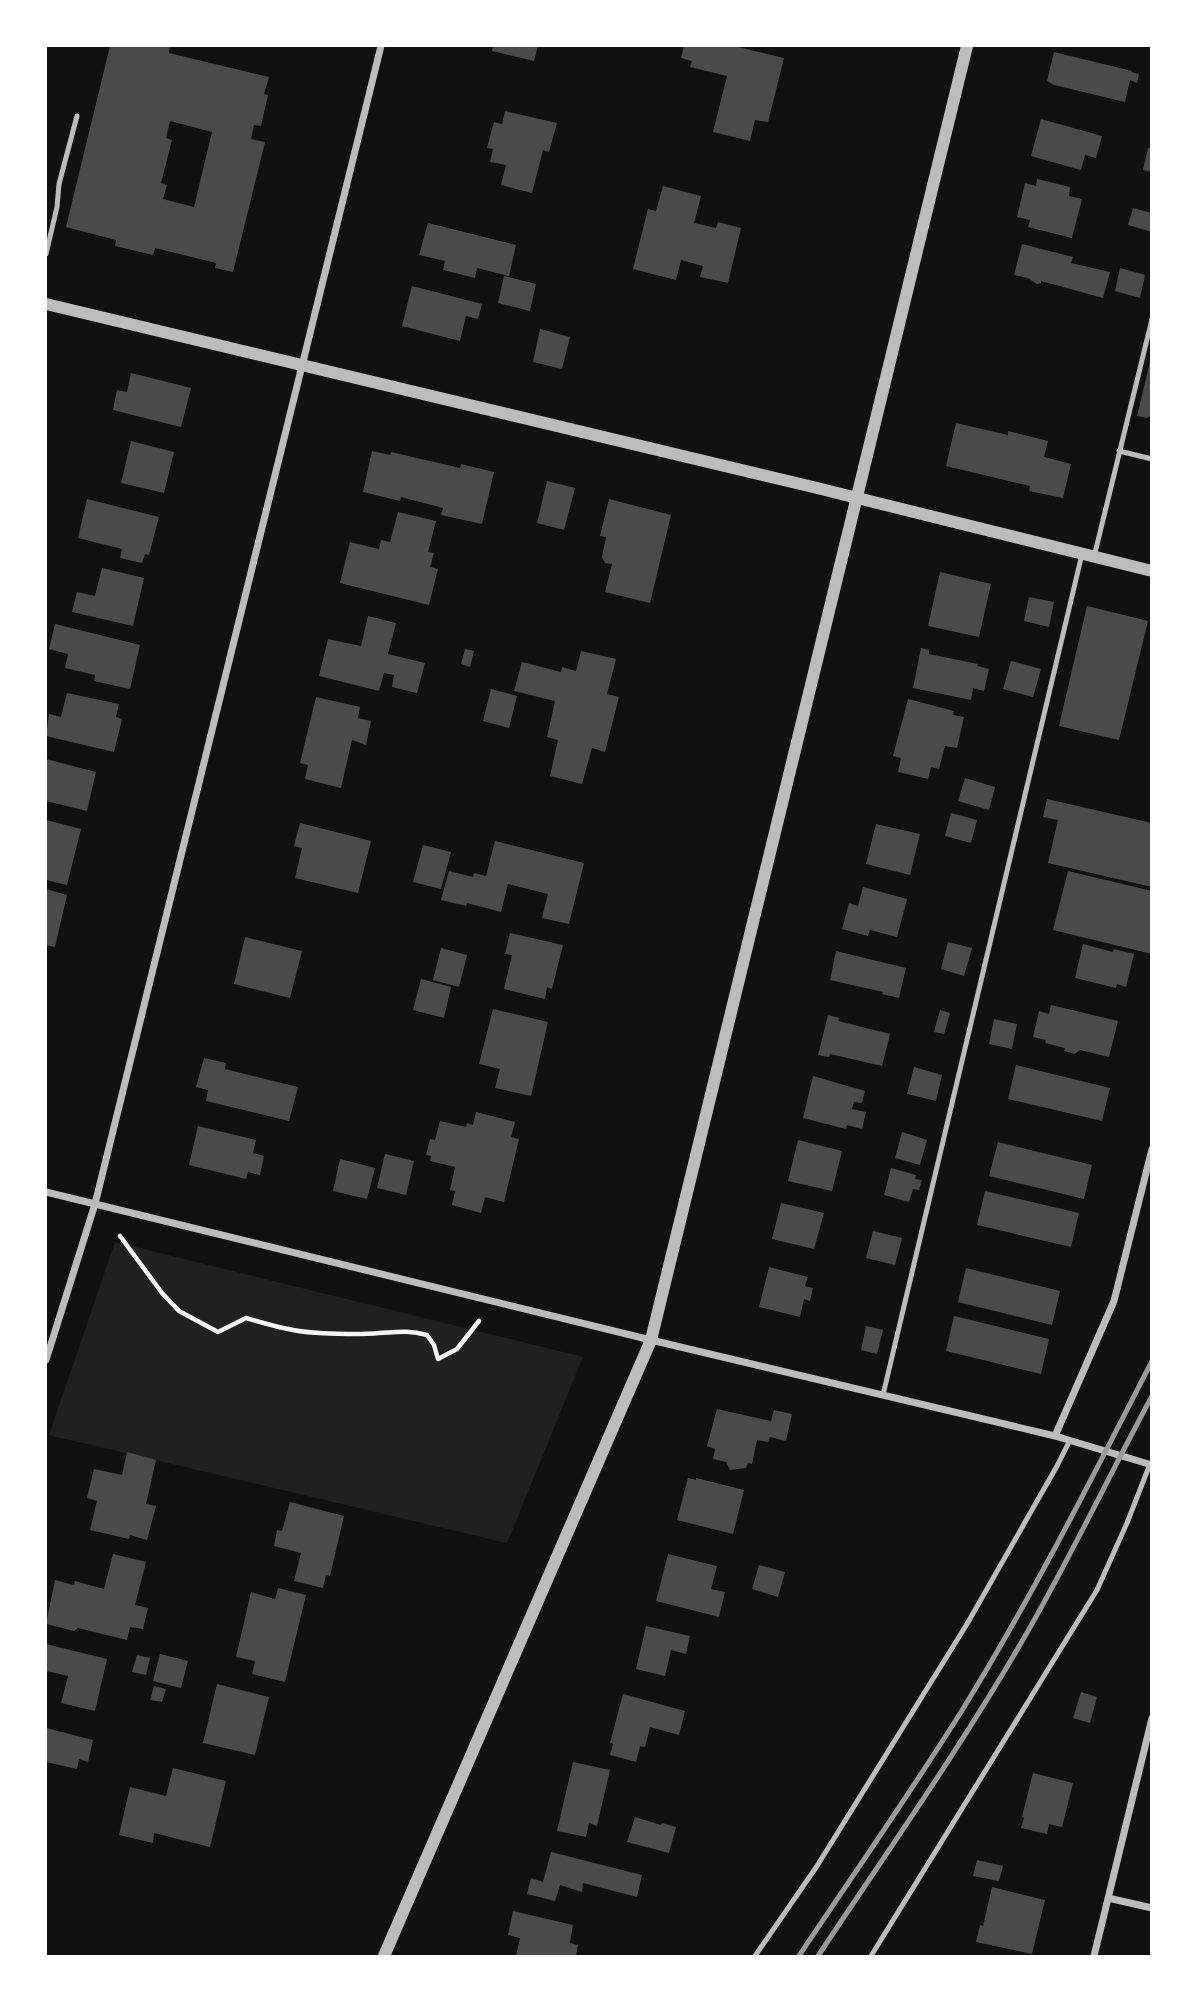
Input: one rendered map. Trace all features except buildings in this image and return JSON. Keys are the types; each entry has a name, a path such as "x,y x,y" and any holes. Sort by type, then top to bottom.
{"street":[{"path":"46,1360 95,1204 381,46"},
{"path":"384,1956 651,1340 967,46"},
{"path":"46,304 1152,571"},
{"path":"1055,1436 1114,1301 1152,1149"},
{"path":"46,1192 1055,1436 1151,1464"},
{"path":"1094,1956 1152,1718"},
{"path":"1108,1898 1152,1908"}],"lane":[{"path":"46,254 58,208 59,184 77,116"},
{"path":"883,1395 1088,555 1119,451 1152,319"},
{"path":"1119,451 1152,459"},
{"path":"755,1956 817,1866 967,1624 1070,1440"},
{"path":"871,1956 1097,1590 1151,1464"}],"path":[{"path":"120,1236 162,1293 179,1311 218,1332 246,1318 304,1333 378,1333 400,1330 427,1335 434,1345 438,1359 457,1349 479,1321"}],"shaded area":[{"path":"115,1242 583,1357 507,1543 49,1435"}],"railway":[{"path":"799,1956 921,1774 987,1669 1060,1539 1152,1361"},
{"path":"818,1956 1004,1673 1060,1573 1152,1396"}]}
